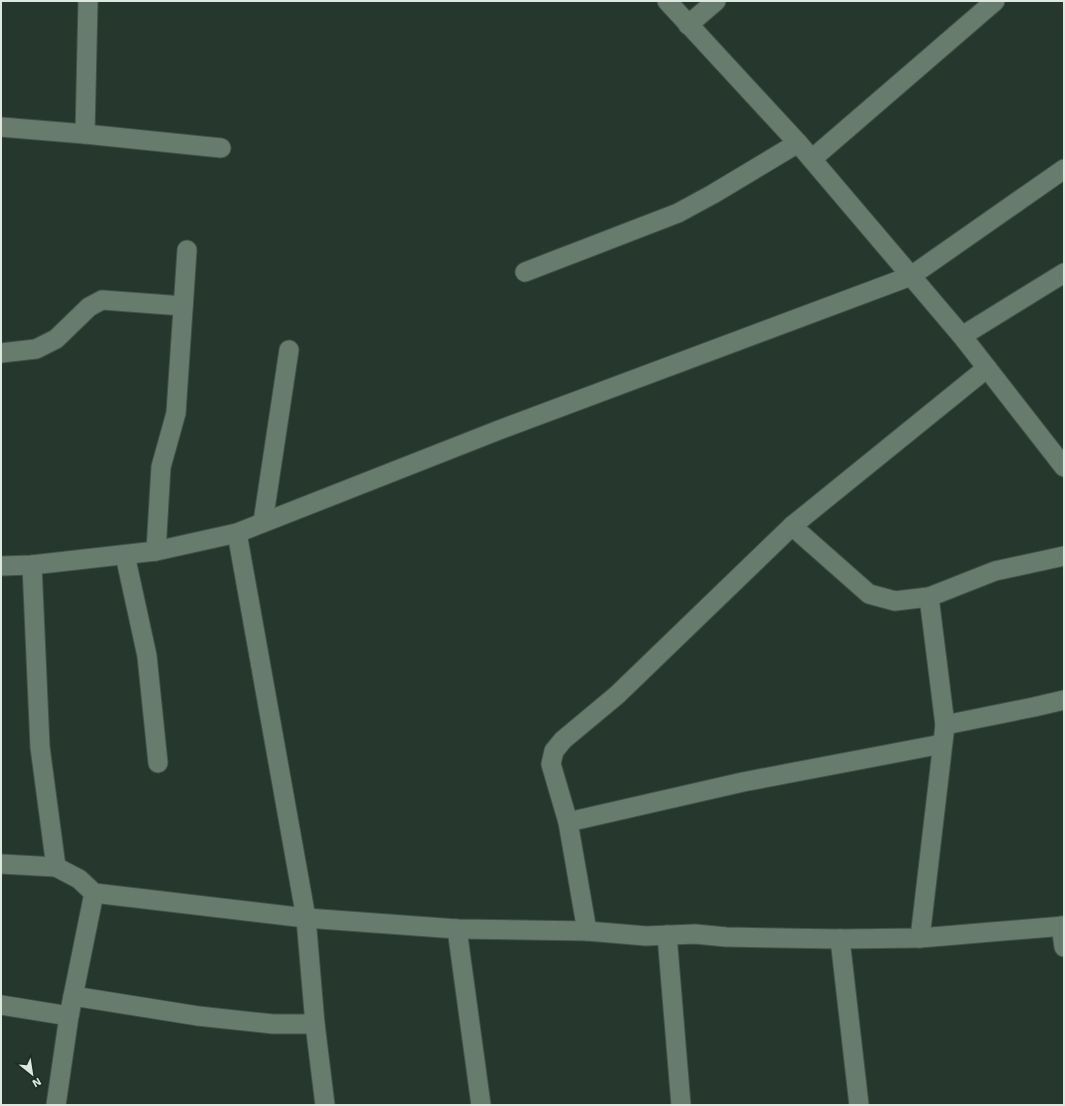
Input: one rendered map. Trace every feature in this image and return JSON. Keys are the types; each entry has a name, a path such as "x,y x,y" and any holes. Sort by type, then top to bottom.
{"street":[{"path":"85,134 88,1"},
{"path":"667,1 812,159 962,336 1062,458"},
{"path":"688,25 716,1"},
{"path":"812,159 995,1"},
{"path":"1,127 221,148"},
{"path":"526,272 678,213 713,194 798,143"},
{"path":"1,566 32,565 156,551 237,533 499,430 911,276 1064,169"},
{"path":"156,551 161,467 176,413 187,250"},
{"path":"962,336 1064,273"},
{"path":"1,353 36,349 56,339 89,307 102,300 183,306"},
{"path":"263,522 289,350"},
{"path":"587,932 568,822 551,764 554,751 563,740 617,695 792,526 987,368"},
{"path":"792,526 869,594 895,601 929,597 995,571 1064,556"},
{"path":"237,533 291,843 306,918 315,1024 325,1105"},
{"path":"125,555 147,656 158,763"},
{"path":"32,565 40,747 56,867"},
{"path":"920,938 945,725 929,597"},
{"path":"945,725 1064,700"},
{"path":"568,822 743,782 942,744"},
{"path":"1,864 56,867 79,879 94,893 306,918 457,929 587,932 646,936 695,934 726,937 840,940 920,938 1063,926 1064,947"},
{"path":"56,1105 68,1016 94,893"},
{"path":"457,929 481,1105"},
{"path":"666,935 681,1105"},
{"path":"840,940 860,1105"},
{"path":"73,996 198,1016 273,1024 315,1024"},
{"path":"1,1006 68,1016"}]}
